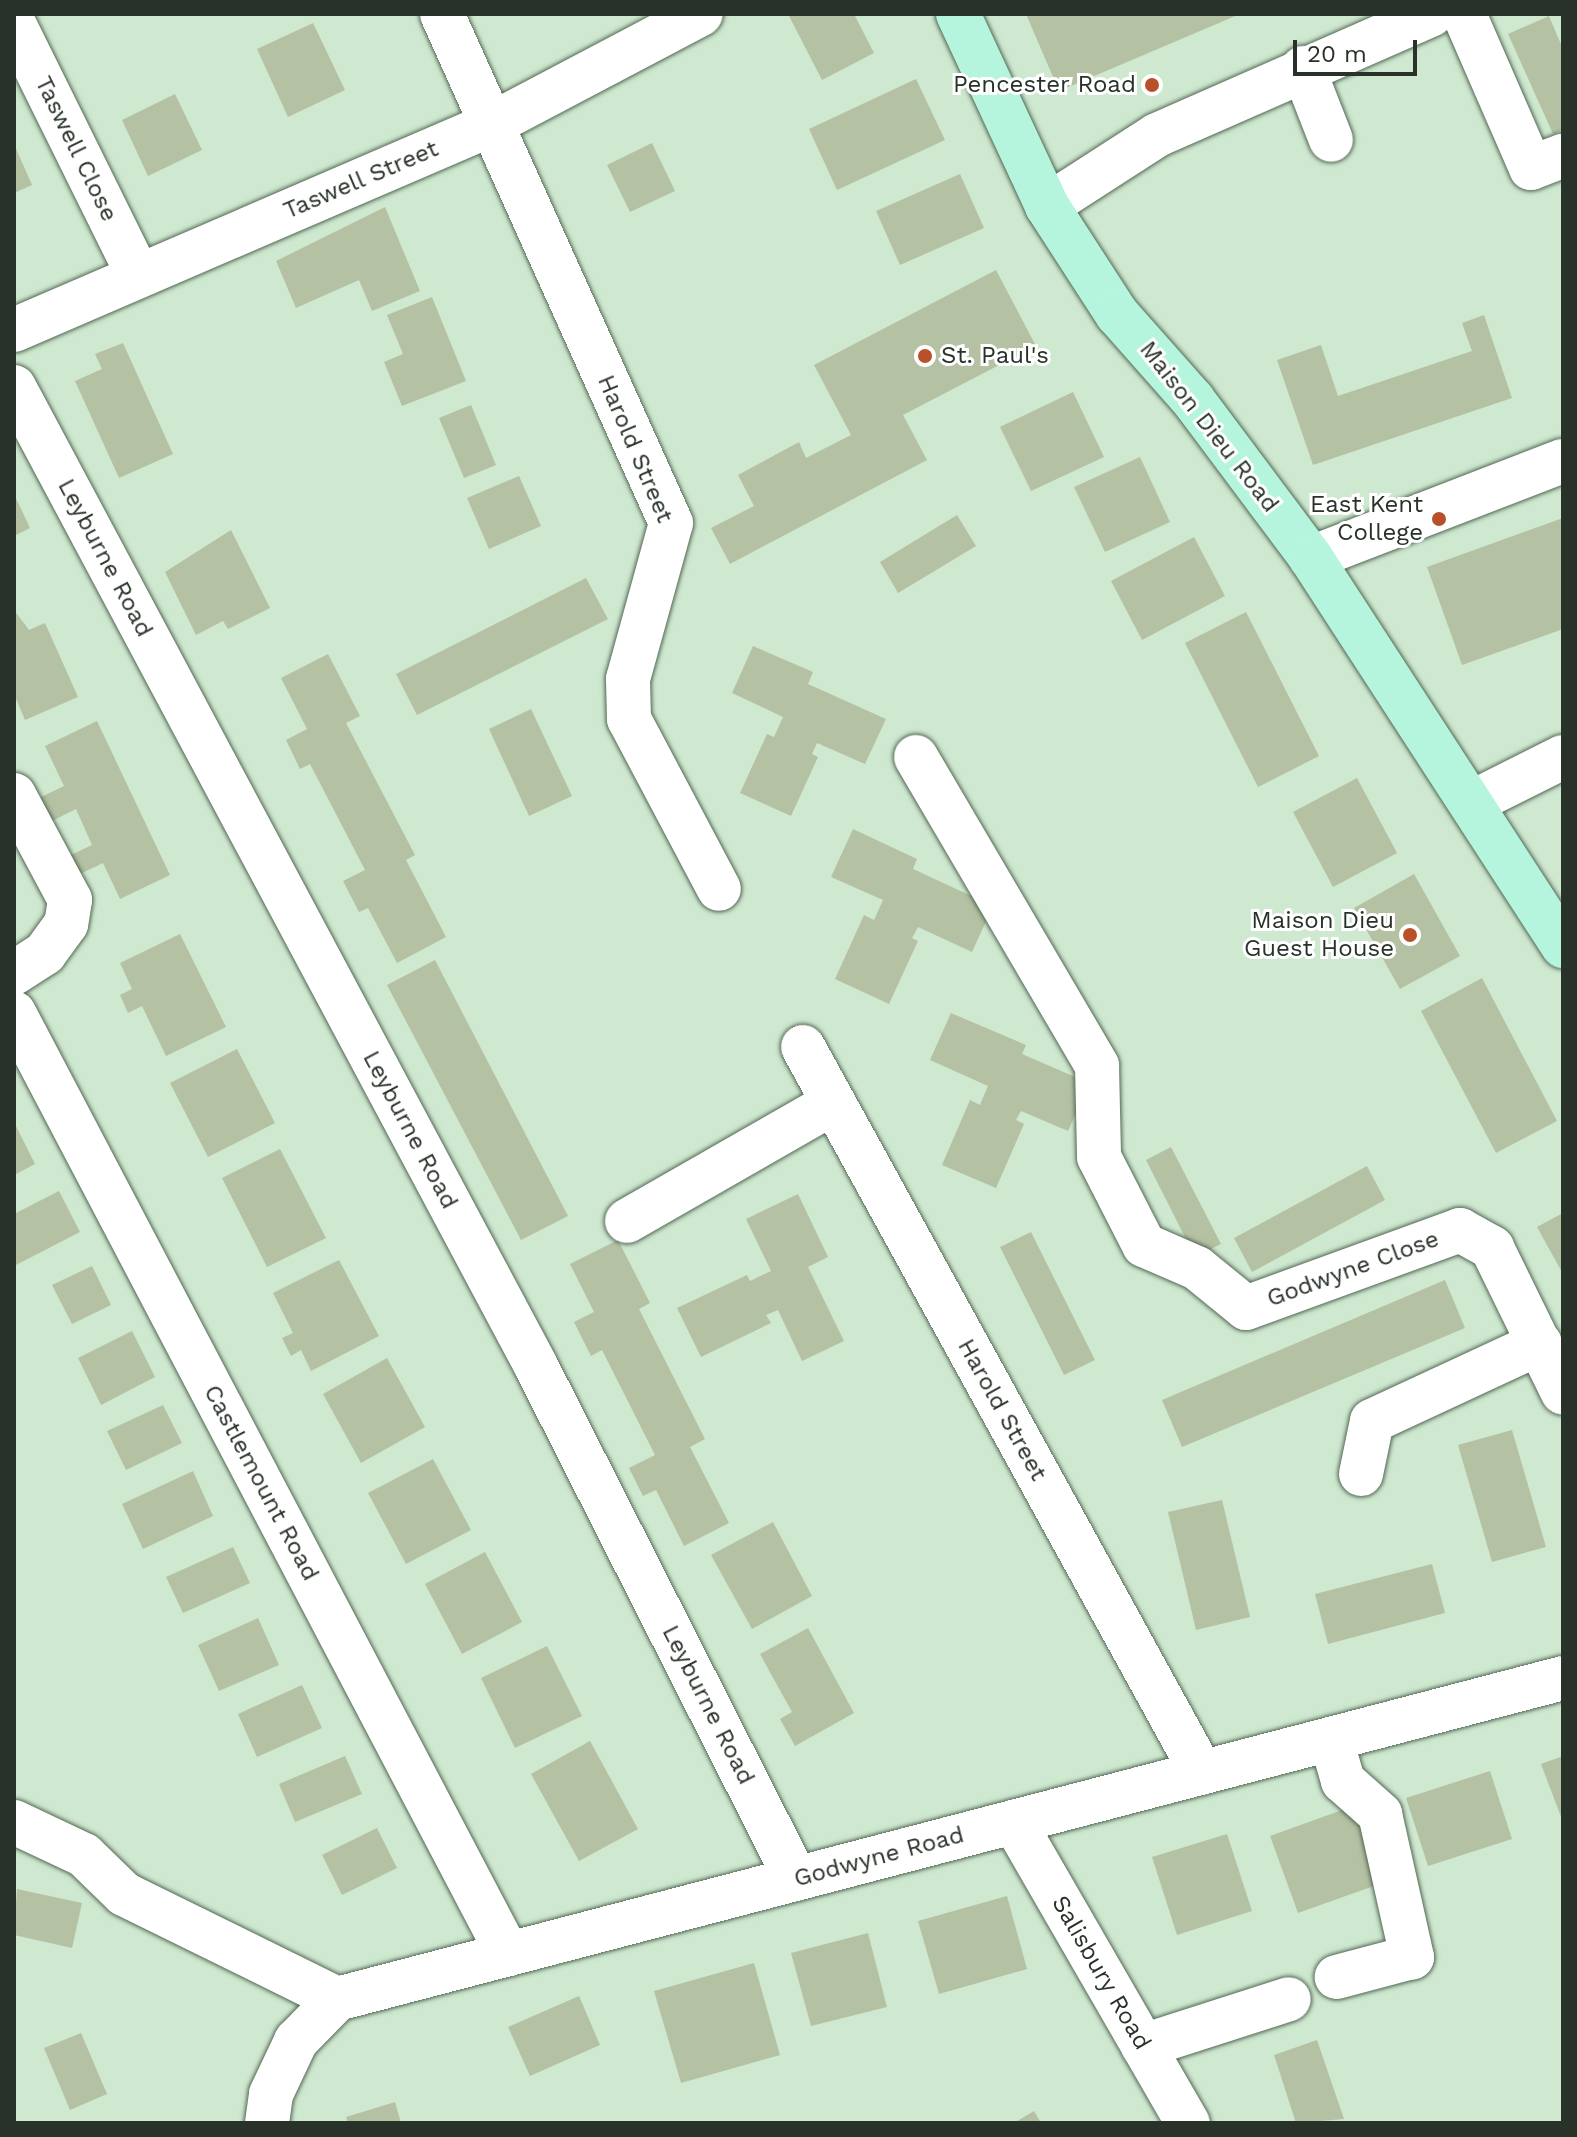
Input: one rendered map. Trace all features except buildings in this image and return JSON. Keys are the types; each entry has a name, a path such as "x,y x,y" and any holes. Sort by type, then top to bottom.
{"main road":[{"name":"Maison Dieu Road","path":"958,14 1047,206 1117,314 1193,400 1311,558 1563,946"}],"street":[{"name":"Harold Street","path":"442,14 671,523 628,679 629,719 719,889"},
{"name":"Taswell Street","path":"14,330 492,124 701,14"},
{"path":"1047,206 1102,165 1303,68 1432,14"},
{"path":"1464,14 1531,168 1563,156"},
{"name":"Taswell Close","path":"14,24 138,275"},
{"path":"1303,68 1331,140"},
{"name":"Leyburne Road","path":"14,387 536,1366 796,1879"},
{"path":"1311,558 1563,461"},
{"name":"Godwyne Close","path":"916,757 1097,1066 1099,1157 1144,1245 1197,1268 1246,1308 1460,1230 1492,1248 1563,1393"},
{"path":"1471,803 1563,757"},
{"path":"14,795 70,900 66,924 45,953 14,973"},
{"name":"Castlemount Road","path":"14,1013 508,1954"},
{"name":"Harold Street","path":"803,1047 1202,1773"},
{"path":"627,1221 833,1103"},
{"path":"1361,1474 1372,1421 1540,1343"},
{"name":"Godwyne Road","path":"337,1999 1563,1678"},
{"path":"1331,1739 1343,1781 1380,1814 1412,1957 1337,1977"},
{"path":"14,1822 84,1855 124,1894 337,1999 296,2041 271,2094 267,2123"},
{"name":"Salisbury Road","path":"1014,1822 1188,2123"},
{"path":"1143,2046 1289,1999"}],"place":[{"name":"Pencester Road","path":"1152,85"},
{"name":"St. Paul's","path":"925,356"},
{"name":"East Kent College","path":"1439,519"},
{"name":"Maison Dieu Guest House","path":"1410,935"}]}
